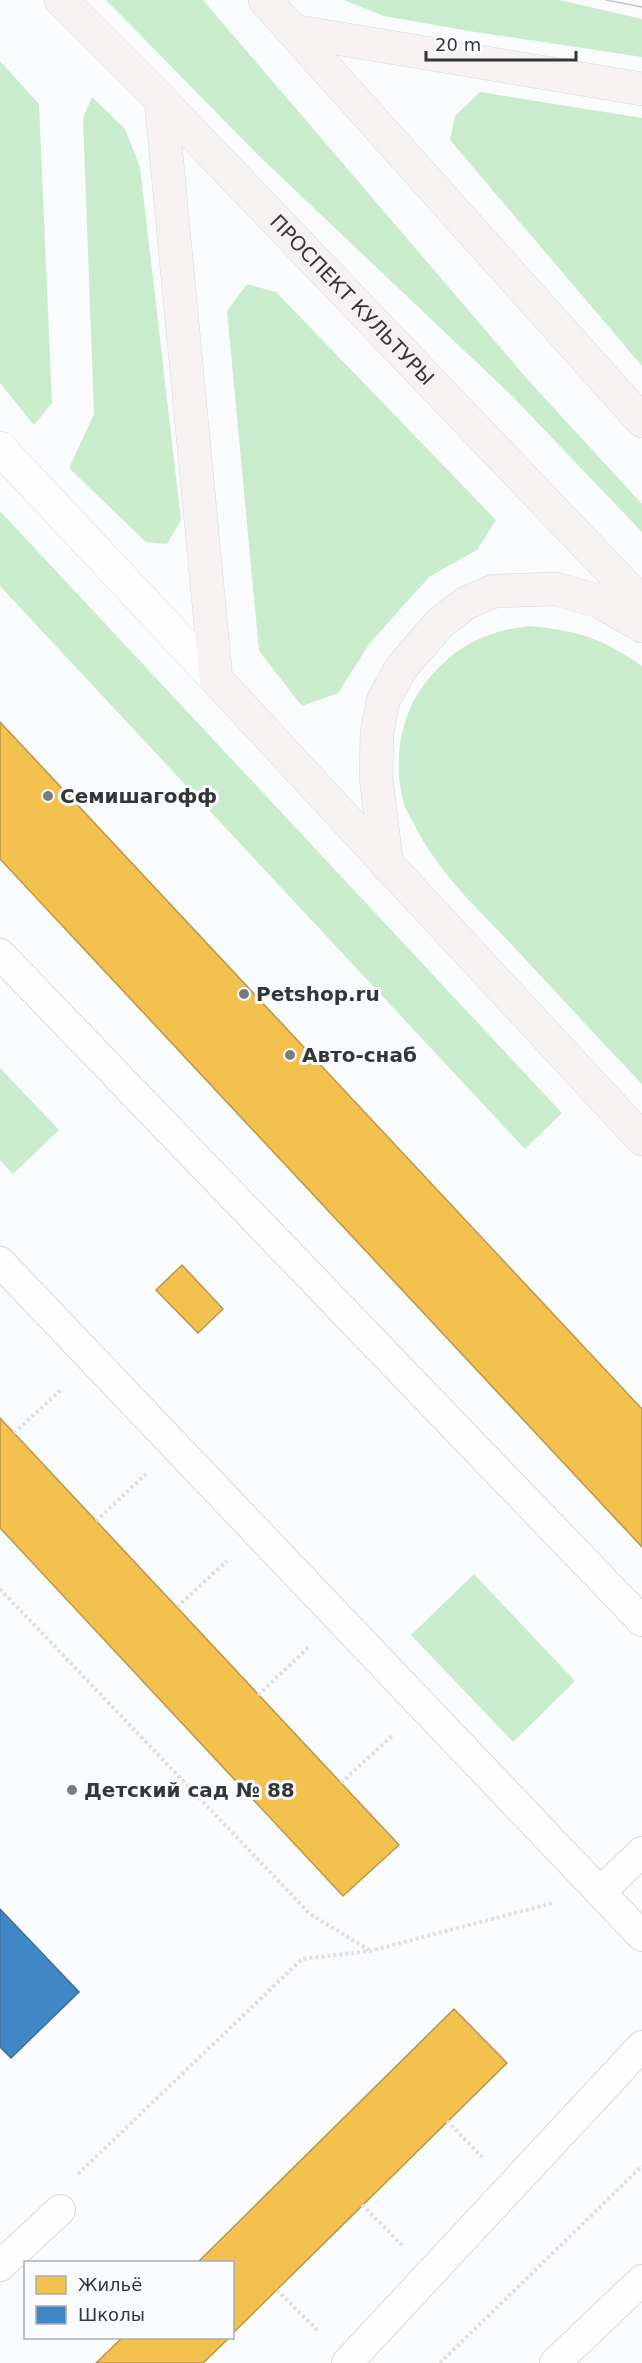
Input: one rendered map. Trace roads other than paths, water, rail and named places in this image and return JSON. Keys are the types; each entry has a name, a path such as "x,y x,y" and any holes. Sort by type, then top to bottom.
{"main road":[{"name":"ПРОСПЕКТ КУЛЬТУРЫ","path":"61,0 161,100 642,603"},
{"path":"265,0 642,421"},
{"path":"293,31 642,89"},
{"path":"161,100 216,679 387,866 642,1138"},
{"path":"387,866 376,778 377,732 383,701 401,668 440,623 466,603 494,591 556,589 599,601 642,627"}],"street":[{"path":"4,461 216,679"}],"lane":[{"path":"0,954 642,1621"},
{"path":"0,1262 642,1936"},
{"path":"600,1892 642,1852"},
{"path":"348,2363 642,2046"},
{"path":"0,2266 60,2210"},
{"path":"555,2363 642,2280"}],"tram line":[{"path":"606,0 642,7"}],"place":[{"name":"Семишагофф","path":"48,796"},
{"name":"Petshop.ru","path":"244,994"},
{"name":"Авто-снаб","path":"290,1055"},
{"name":"Детский сад № 88","path":"72,1790"}]}
